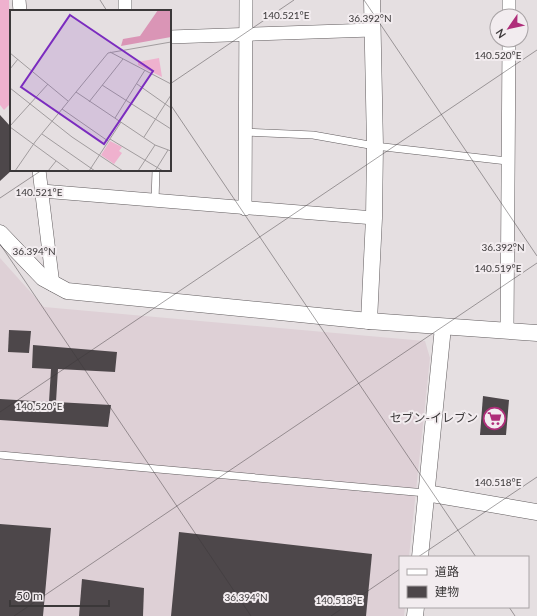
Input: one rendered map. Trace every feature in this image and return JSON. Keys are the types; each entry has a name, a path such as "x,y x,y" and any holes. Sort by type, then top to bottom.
{"street":[{"path":"19,0 20,10"},
{"path":"245,209 244,132 246,0"},
{"path":"369,321 374,218 375,146 372,0"},
{"path":"171,37 372,30"},
{"path":"507,330 509,48"},
{"path":"39,171 53,285"},
{"path":"42,191 245,209 374,218"},
{"path":"0,233 25,261 53,285 67,291 369,321 537,333"},
{"path":"420,556 442,327"},
{"path":"426,492 537,512"}],"lane":[{"path":"244,132 313,135 375,146 507,161"},
{"path":"155,201 156,171"},
{"path":"0,455 426,492"}],"shaded area":[{"path":"0,0 9,0 10,104 4,110 0,105"},
{"path":"0,258 44,307 425,341 430,358 409,556 399,556 399,608 405,608 404,616 0,616"}],"building":[{"path":"0,115 10,126 11,171 0,181"},
{"path":"9,330 31,331 29,353 8,352"},
{"path":"33,345 117,352 115,372 58,369 56,402 111,405 108,427 0,420 0,399 49,402 51,369 32,368"},
{"name":"セブン-イレブン","path":"483,396 509,400 506,435 480,435"},
{"path":"0,524 51,528 43,616 0,616"},
{"path":"179,532 372,554 366,616 171,616"},
{"path":"82,579 144,588 143,616 79,616"}],"place":[{"name":"セブン-イレブン","path":"494,418"}]}
